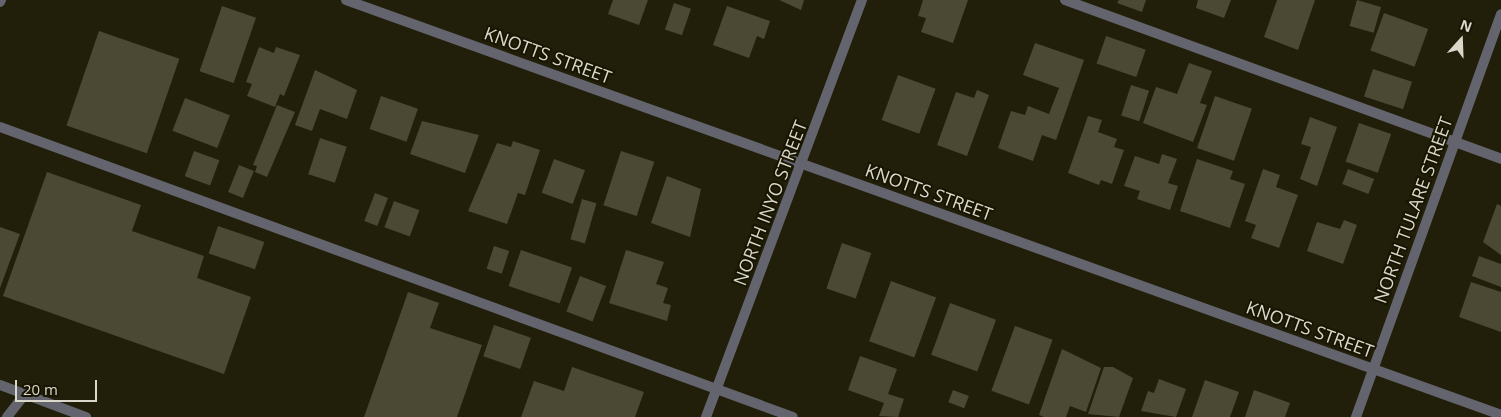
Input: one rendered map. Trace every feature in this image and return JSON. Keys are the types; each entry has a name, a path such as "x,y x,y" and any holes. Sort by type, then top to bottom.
{"street":[{"name":"KNOTTS STREET","path":"346,0 1501,415"},
{"name":"NORTH INYO STREET","path":"706,417 803,164 862,0"},
{"path":"1065,0 1501,159"},
{"name":"NORTH TULARE STREET","path":"1356,417 1501,14"},
{"path":"0,127 793,417"},
{"path":"0,385 86,417"},
{"path":"7,417 25,394"}],"building":[{"path":"613,0 648,0 639,25 608,14"},
{"path":"779,0 804,0 801,10"},
{"path":"923,0 968,0 953,43 921,32 926,18 918,16"},
{"path":"1119,0 1146,0 1142,12 1117,3"},
{"path":"1198,0 1231,0 1224,18 1196,8"},
{"path":"1277,0 1315,0 1298,50 1264,37"},
{"path":"1357,0 1381,7 1374,33 1350,26"},
{"path":"674,3 691,9 682,35 665,29"},
{"path":"222,6 256,18 234,83 200,71"},
{"path":"727,6 770,21 764,39 757,36 749,58 713,45"},
{"path":"1384,13 1428,29 1414,67 1370,51"},
{"path":"99,31 179,59 147,153 66,126"},
{"path":"1106,36 1146,50 1136,77 1097,63"},
{"path":"1035,43 1084,60 1056,140 1042,135 1033,161 998,148 1011,111 1025,115 1028,106 1049,114 1059,88 1023,75"},
{"path":"259,47 274,53 276,47 300,55 284,96 280,94 275,107 247,96 252,84 246,82"},
{"path":"1189,63 1212,71 1200,103 1207,105 1193,142 1143,123 1156,87 1177,94"},
{"path":"1373,69 1412,82 1403,109 1364,97"},
{"path":"315,70 357,90 347,119 320,109 312,131 295,125"},
{"path":"898,75 936,89 919,134 882,120"},
{"path":"1131,85 1149,91 1139,121 1121,115"},
{"path":"977,90 989,95 967,156 937,145 956,92 974,98"},
{"path":"381,96 418,109 406,142 370,129"},
{"path":"1215,96 1252,109 1234,161 1197,148"},
{"path":"185,98 230,115 217,148 172,131"},
{"path":"277,105 295,112 267,177 255,172 257,166 253,165"},
{"path":"1088,116 1102,120 1098,132 1117,139 1114,147 1124,150 1112,184 1101,180 1099,185 1068,173"},
{"path":"1310,117 1337,127 1317,186 1300,179 1311,147 1301,144"},
{"path":"422,121 479,135 465,173 410,154"},
{"path":"1359,123 1391,134 1378,173 1346,162"},
{"path":"320,138 347,147 335,183 308,174"},
{"path":"513,141 540,150 525,195 518,193 507,224 468,211 497,143 511,147"},
{"path":"194,151 219,160 210,186 185,176"},
{"path":"621,151 654,162 637,216 603,205"},
{"path":"1162,154 1177,159 1168,183 1178,186 1170,210 1137,199 1140,191 1124,186 1135,156 1159,164"},
{"path":"554,159 585,170 573,204 542,193"},
{"path":"1197,159 1233,171 1230,179 1245,184 1230,228 1180,211"},
{"path":"239,165 254,171 243,198 228,192"},
{"path":"1263,169 1280,175 1276,187 1298,195 1279,248 1251,238 1256,225 1245,221"},
{"path":"1348,169 1374,179 1368,194 1342,184"},
{"path":"47,172 141,205 132,231 204,256 197,278 251,297 224,374 3,296"},
{"path":"667,176 701,189 690,237 651,223"},
{"path":"375,193 388,198 377,226 364,221"},
{"path":"582,199 596,203 585,244 570,239"},
{"path":"394,201 419,210 410,237 384,227"},
{"path":"1497,204 1501,206 1501,255 1483,242"},
{"path":"1344,220 1357,225 1343,264 1307,251 1317,222 1340,229"},
{"path":"218,226 264,242 255,269 209,253"},
{"path":"0,227 20,234 0,288"},
{"path":"842,243 871,253 856,298 826,288"},
{"path":"494,246 509,251 502,274 487,269"},
{"path":"521,250 572,268 560,304 509,286"},
{"path":"626,250 664,262 656,284 668,288 663,303 671,305 667,321 609,303"},
{"path":"1479,256 1501,264 1501,287 1472,276"},
{"path":"580,276 606,286 593,322 566,311"},
{"path":"891,281 936,297 914,358 869,341"},
{"path":"1471,282 1501,292 1501,332 1459,317"},
{"path":"408,292 439,303 430,328 482,345 457,417 364,417"},
{"path":"950,303 996,320 977,371 931,355"},
{"path":"494,325 531,338 520,369 483,356"},
{"path":"1015,326 1053,340 1029,405 991,391"},
{"path":"1062,349 1101,368 1086,412 1070,406 1066,417 1044,417 1039,415"},
{"path":"860,356 897,369 888,394 904,399 898,417 879,416 884,403 848,390"},
{"path":"572,367 644,392 635,417 521,417 534,381 564,391"},
{"path":"1104,367 1113,367 1133,378 1119,417 1088,414"},
{"path":"1159,379 1186,389 1176,417 1141,411 1148,391 1154,393"},
{"path":"1205,380 1239,392 1230,417 1192,417"},
{"path":"953,390 969,396 964,408 948,402"},
{"path":"1254,390 1290,403 1285,417 1245,417"}]}
